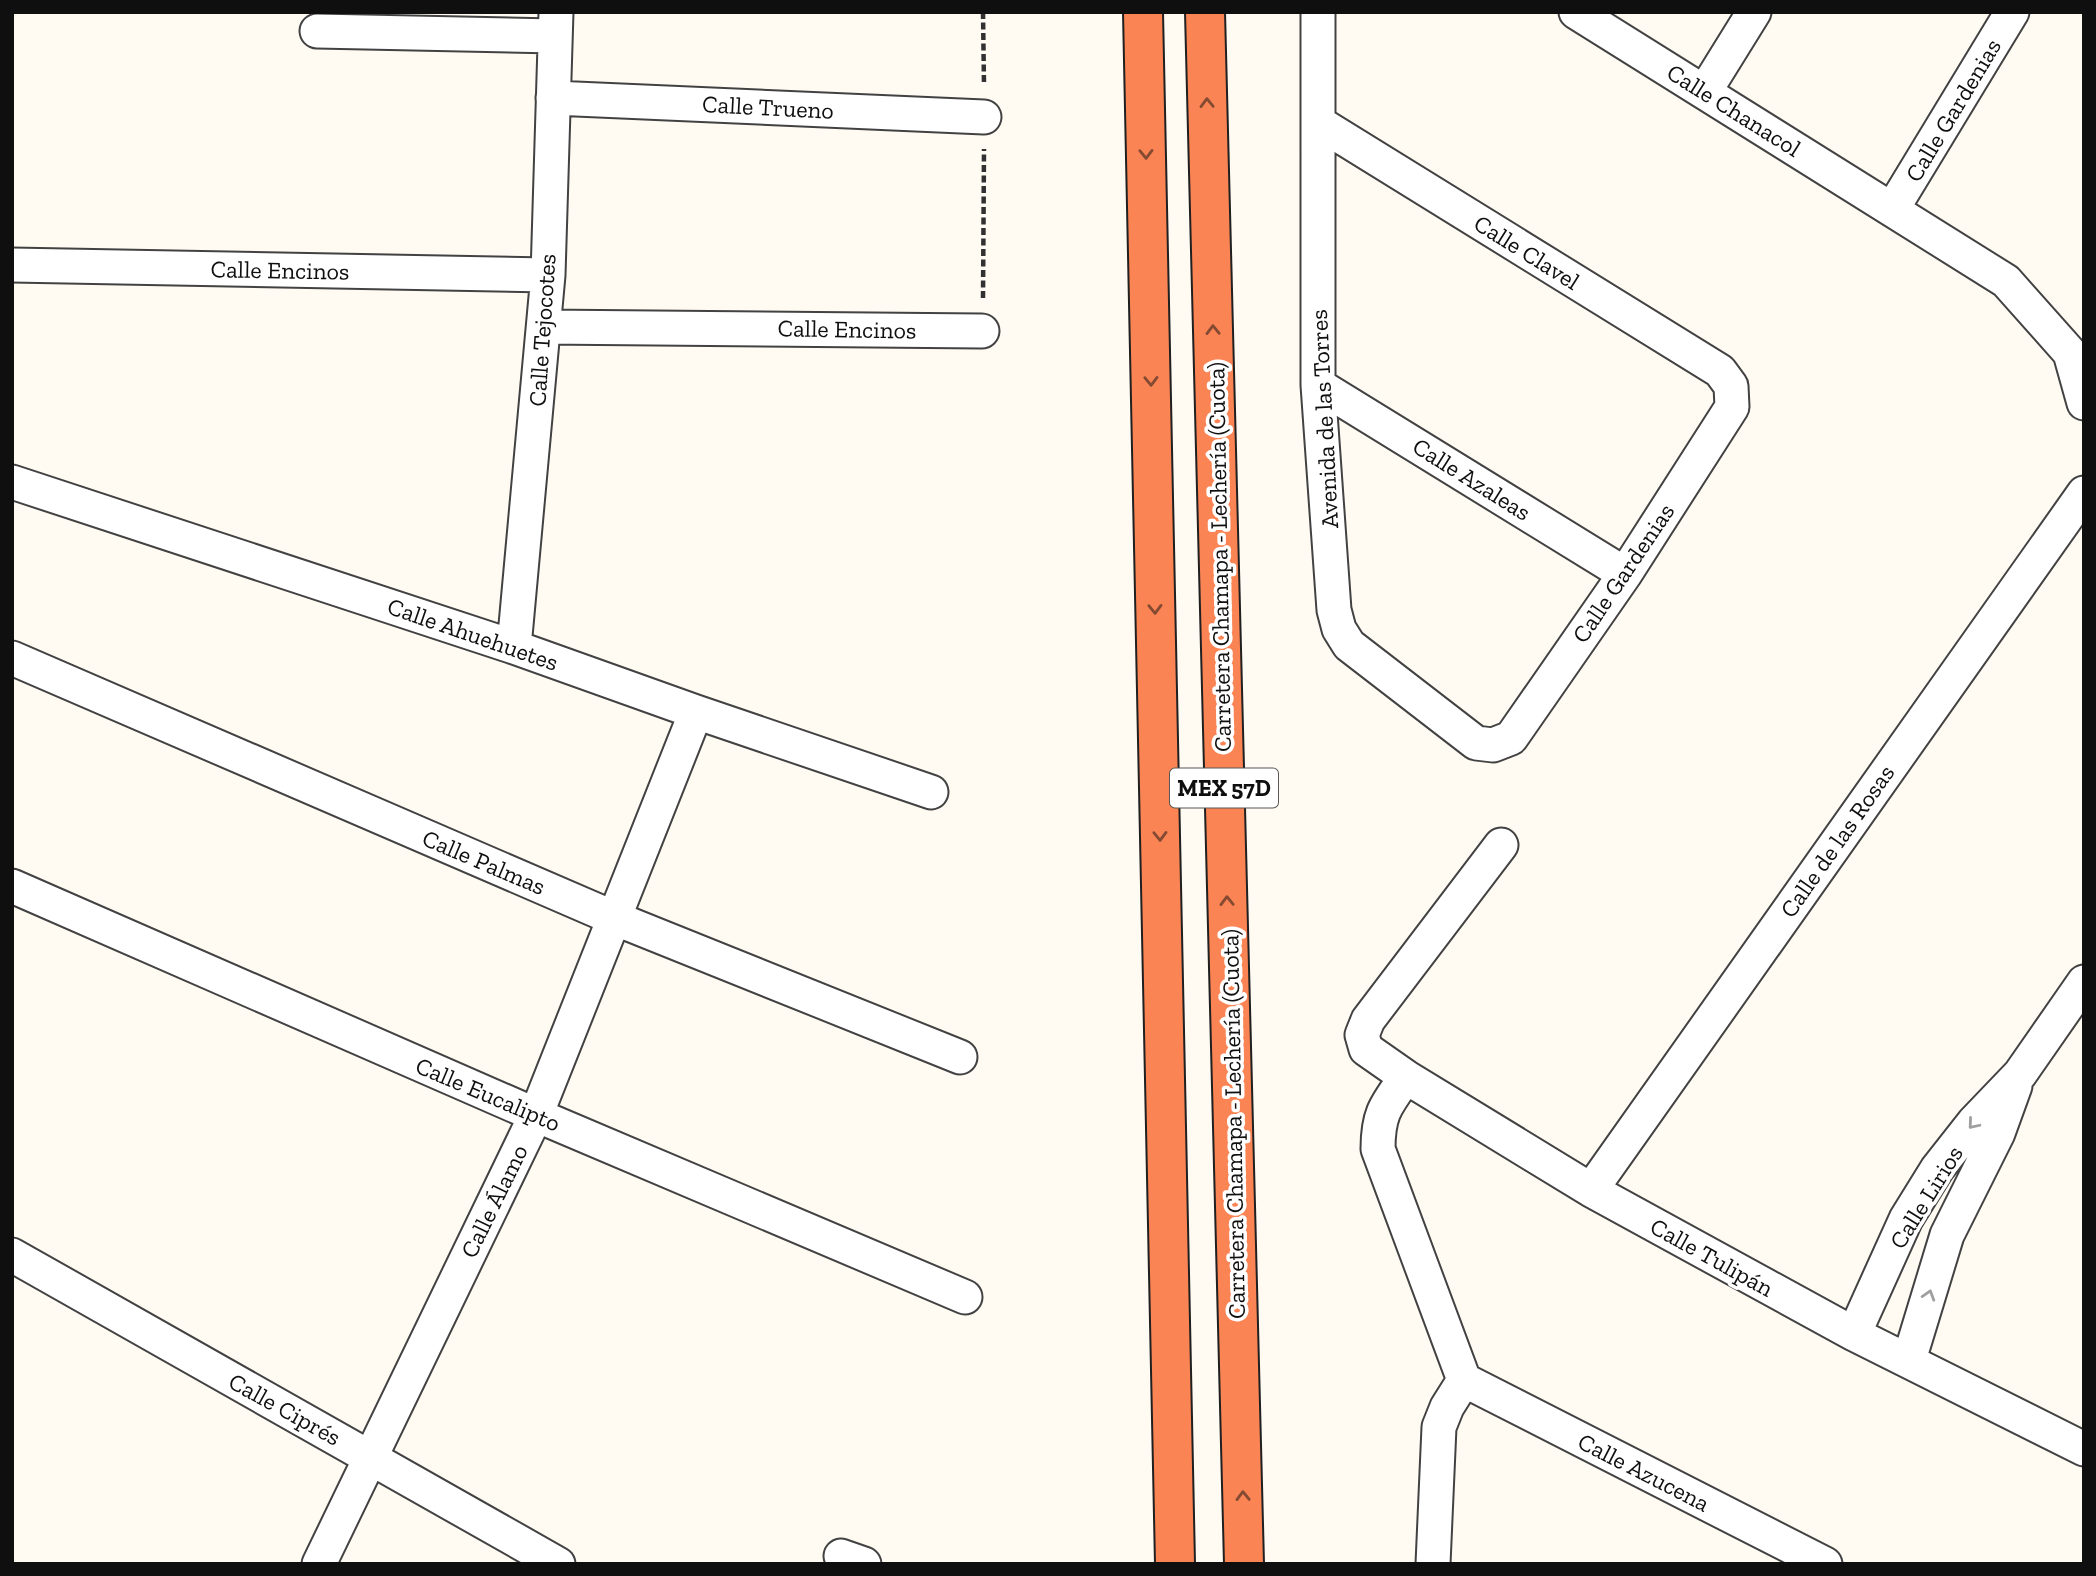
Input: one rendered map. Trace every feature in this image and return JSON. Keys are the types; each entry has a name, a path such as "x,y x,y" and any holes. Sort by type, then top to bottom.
{"highway":[{"name":"MEX 57D","path":"1143,12 1175,1564"},
{"name":"Carretera Chamapa - Lechería (Cuota)","path":"1205,12 1244,1564"}],"street":[{"name":"Avenida de las Torres","path":"1318,12 1318,385 1334,610 1339,629 1349,645 1476,743 1493,746"},
{"name":"Calle Chanacol","path":"1576,12 2006,281 2070,353 2084,403"},
{"path":"1705,91 1754,12"},
{"name":"Calle Gardenias","path":"1893,208 2012,12"},
{"path":"317,31 556,24"},
{"name":"Calle Tejocotes","path":"514,647 548,275 556,24"},
{"name":"Calle Trueno","path":"553,97 984,117"},
{"name":"Calle Clavel","path":"1319,123 1720,371 1731,386"},
{"name":"Calle Encinos","path":"12,265 548,275"},
{"name":"Calle Encinos","path":"544,327 982,331"},
{"name":"Calle Azaleas","path":"1318,385 1625,574"},
{"name":"Calle Gardenias","path":"1493,746 1511,738 1625,574 1732,407 1731,386"},
{"name":"Calle Ahuehuetes","path":"12,482 514,647 931,792"},
{"name":"Calle de las Rosas","path":"1591,1190 2084,493"},
{"name":"Calle Palmas","path":"12,658 614,918 960,1057"},
{"name":"Calle Álamo","path":"319,1564 536,1115 696,712"},
{"name":"Calle Tulipán","path":"1501,845 1368,1020 1362,1035 1366,1049 1406,1077 1591,1190 1854,1334 2084,1449"},
{"name":"Calle Eucalipto","path":"12,886 536,1115 965,1297"},
{"name":"Calle Lirios","path":"1854,1334 1906,1219 1931,1179 1974,1122 2020,1074 2084,982"},
{"name":"Calle Lirios","path":"1909,1360 1947,1235 1998,1133 2020,1074"},
{"path":"1406,1077 1383,1110 1378,1127 1378,1149 1464,1380 1447,1407 1439,1427 1433,1564"},
{"name":"Calle Ciprés","path":"12,1255 558,1564"},
{"name":"Calle Azucena","path":"1464,1380 1825,1564"}],"path":[{"path":"982,331 983,12"}]}
